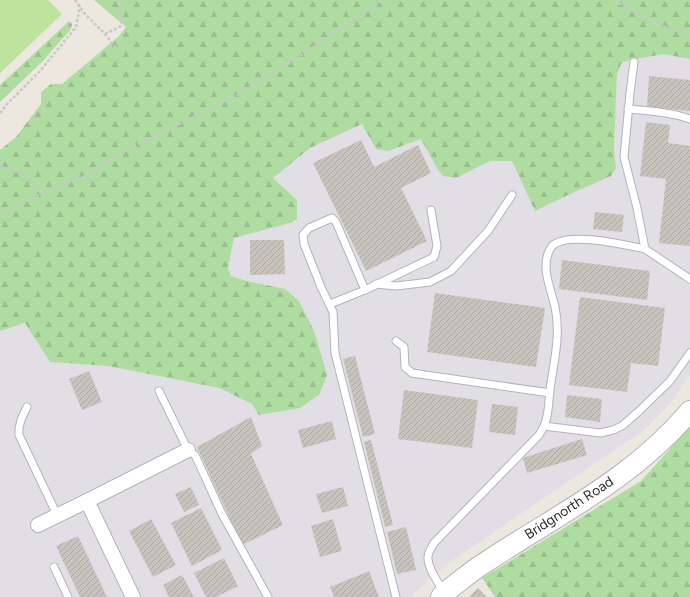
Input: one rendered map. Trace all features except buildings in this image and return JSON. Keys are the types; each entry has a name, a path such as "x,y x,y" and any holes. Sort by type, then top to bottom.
{"street":[{"name":"Bridgnorth Road","path":"444,596 484,563 585,500 637,462 664,439 690,411"},
{"path":"38,525 188,450"},
{"path":"87,501 133,597"}],"lane":[{"path":"634,62 624,157 637,208 645,249"},
{"path":"628,109 660,112 690,118"},
{"path":"376,284 396,286 430,282 451,271 488,231 512,195"},
{"path":"330,304 365,290 434,257 437,246 432,210"},
{"path":"365,290 336,222 332,218 309,228 304,235 304,244 321,287 333,312 335,353 396,597"},
{"path":"444,596 429,563 428,557 434,543 539,436 544,426 547,416 558,324 555,307 548,284 546,268 546,257 552,246 561,241 572,239 610,242 645,249 690,279"},
{"path":"396,341 404,347 405,367 412,373 550,394"},
{"path":"544,426 600,433 622,426 670,381 690,353"},
{"path":"159,391 188,450 195,455 222,514 268,597"},
{"path":"27,407 20,421 18,429 19,435 57,516"},
{"path":"54,567 68,597"}],"path":[{"path":"75,0 85,14 105,34 117,49"},
{"path":"105,34 121,26 122,16 120,0"},
{"path":"0,214 40,194 85,176 121,153 245,91 384,0"},
{"path":"615,0 624,7 660,25 690,34"},
{"path":"0,113 40,71 76,27 80,6"},
{"path":"0,166 27,176 40,194"}],"shaded area":[{"path":"663,54 690,59 690,375 668,406 644,430 450,562 410,597 0,597 0,331 25,323 50,362 108,366 219,388 252,404 247,281 231,276 228,268 234,238 290,223 297,200 273,178 310,148 362,124 388,151 421,139 438,169 456,178 490,161 512,161 536,211 616,168 614,150 617,74 622,62"}],"green space":[{"path":"0,0 48,0 62,14 0,73"},
{"path":"94,0 690,0 690,59 663,54 622,62 617,74 614,150 616,168 611,176 535,211 512,161 490,161 456,178 443,176 438,170 421,139 388,151 376,149 362,124 310,148 273,178 297,200 297,219 290,223 234,238 228,268 231,276 285,289 299,301 314,331 327,375 319,395 300,408 259,415 252,404 219,388 108,366 50,362 25,323 0,331 0,150 16,137 41,104 41,92 51,84 62,84 119,36 126,27"},
{"path":"69,21 72,24 71,29 43,61 0,102 0,85"},
{"path":"690,424 690,597 495,597 482,578 641,481"}]}
